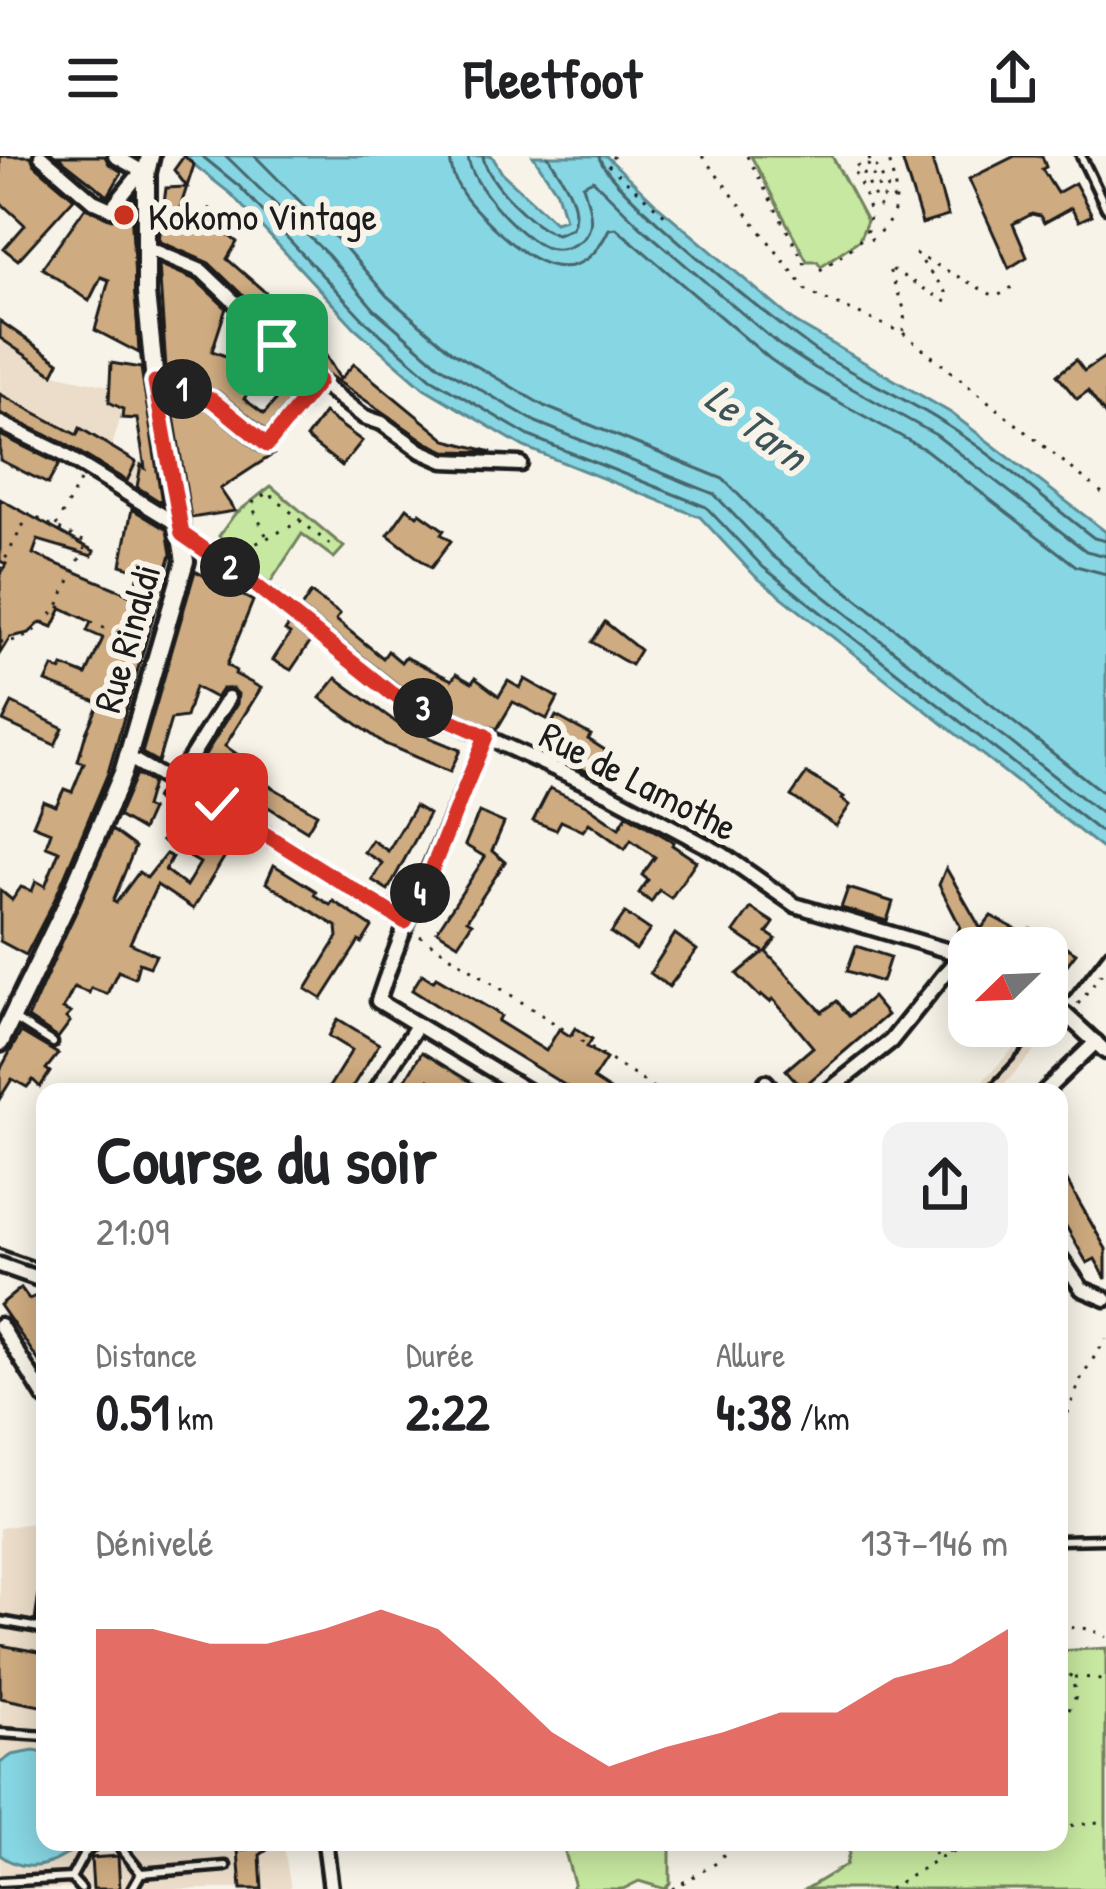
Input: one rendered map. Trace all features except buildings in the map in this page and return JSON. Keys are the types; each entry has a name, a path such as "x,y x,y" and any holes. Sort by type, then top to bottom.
{"street":[{"path":"41,156 93,201 111,209 146,167 115,156"},
{"name":"Rue Rinaldi","path":"0,1042 67,907 127,755 185,561 155,382 145,247 146,167"},
{"path":"145,247 202,271 319,381 364,417 382,423 421,451 444,461 520,464"},
{"path":"155,382 212,400 267,445 319,381"},
{"name":"Rue de Lamothe","path":"0,423 87,469 181,530 392,694 608,793 722,854 795,905 948,950"},
{"path":"174,784 228,698"},
{"path":"486,736 432,869 404,923 378,1000 513,1083"},
{"path":"127,755 202,800 217,804 404,923"},
{"path":"838,1083 891,1042 948,975"},
{"path":"1055,1083 1101,1047 1068,1018"},
{"path":"381,1083 416,1027"},
{"path":"0,1265 36,1278"},
{"path":"1068,1270 1082,1289 1106,1299"},
{"path":"1068,1281 1074,1280"},
{"path":"0,1325 36,1383"},
{"path":"326,1851 331,1889"}],"lane":[{"path":"1082,156 1103,205"},
{"path":"12,1017 53,1043"},
{"path":"1068,1540 1106,1539"},
{"path":"0,1622 36,1628"},
{"path":"0,1733 36,1735"},
{"path":"71,1878 87,1851"},
{"path":"123,1851 140,1873"},
{"path":"140,1873 226,1866"},
{"path":"132,1889 140,1873"},
{"path":"0,1882 71,1878"},
{"path":"71,1878 81,1889"}],"path":[{"path":"614,156 607,164 668,218"},
{"path":"702,156 808,292 903,333 1106,496"},
{"path":"747,156 805,264"},
{"path":"870,240 895,215 898,200 889,159 893,156"},
{"path":"820,270 862,242 868,224 872,208 853,168 860,165 879,207 885,202 866,160 872,159 898,200"},
{"path":"903,333 905,311 888,267 946,302 946,292 916,254 996,298 1016,285"},
{"path":"56,527 87,469"},
{"path":"267,537 251,504 268,492 335,549"},
{"path":"0,569 29,514 87,543 58,607 39,630 19,642 0,642"},
{"path":"225,563 302,521"},
{"path":"320,547 325,540"},
{"path":"58,607 157,653"},
{"path":"404,923 646,1083"},
{"path":"1084,995 1106,968"},
{"path":"1068,1413 1082,1376 1106,1340"},
{"path":"1068,1627 1094,1630 1106,1637"},
{"path":"1068,1674 1106,1684"},
{"path":"1068,1712 1076,1696 1072,1677"},
{"path":"1068,1826 1106,1821"},
{"path":"673,1889 718,1862 726,1851"},
{"path":"932,1851 938,1860"},
{"path":"889,1889 950,1851"},
{"path":"946,1854 958,1851"}],"shaded area":[{"path":"0,321 59,362 54,374 117,388 124,403 112,447 145,468 133,488 0,413"},
{"path":"1015,1047 1038,1047 1005,1083 981,1083"},
{"path":"36,1522 36,1851 285,1851 291,1889 0,1889 0,1528"}],"green space":[{"path":"751,156 832,156 867,221 859,240 821,266 807,261"},
{"path":"271,486 344,547 334,558 302,534 270,583 247,567 238,549 224,549 228,543 219,536 234,515"},
{"path":"1106,1648 1106,1889 806,1889 846,1865 850,1851 1068,1851 1068,1650"},
{"path":"565,1851 670,1851 670,1883 665,1889 639,1881 623,1889 571,1889 574,1883"}],"water":[{"name":"Le Tarn","path":"183,156 492,156 502,173 555,222 565,219 557,192 533,156 606,156 795,322 951,413 1106,532 1106,852 755,576 700,517 524,447 424,388 355,328 231,194"},
{"path":"36,1751 36,1851 71,1851 53,1862 22,1865 0,1855 0,1763 12,1755"}],"railway":[{"path":"1068,997 1106,948"},
{"path":"991,1083 1025,1047"},
{"path":"0,1249 36,1262"}],"place":[{"name":"Kokomo Vintage","path":"124,215"}],"route":[{"path":"217,804 405,922 486,736 392,694 254,584 182,534 155,382 212,400 267,445 319,381 277,345"}]}
